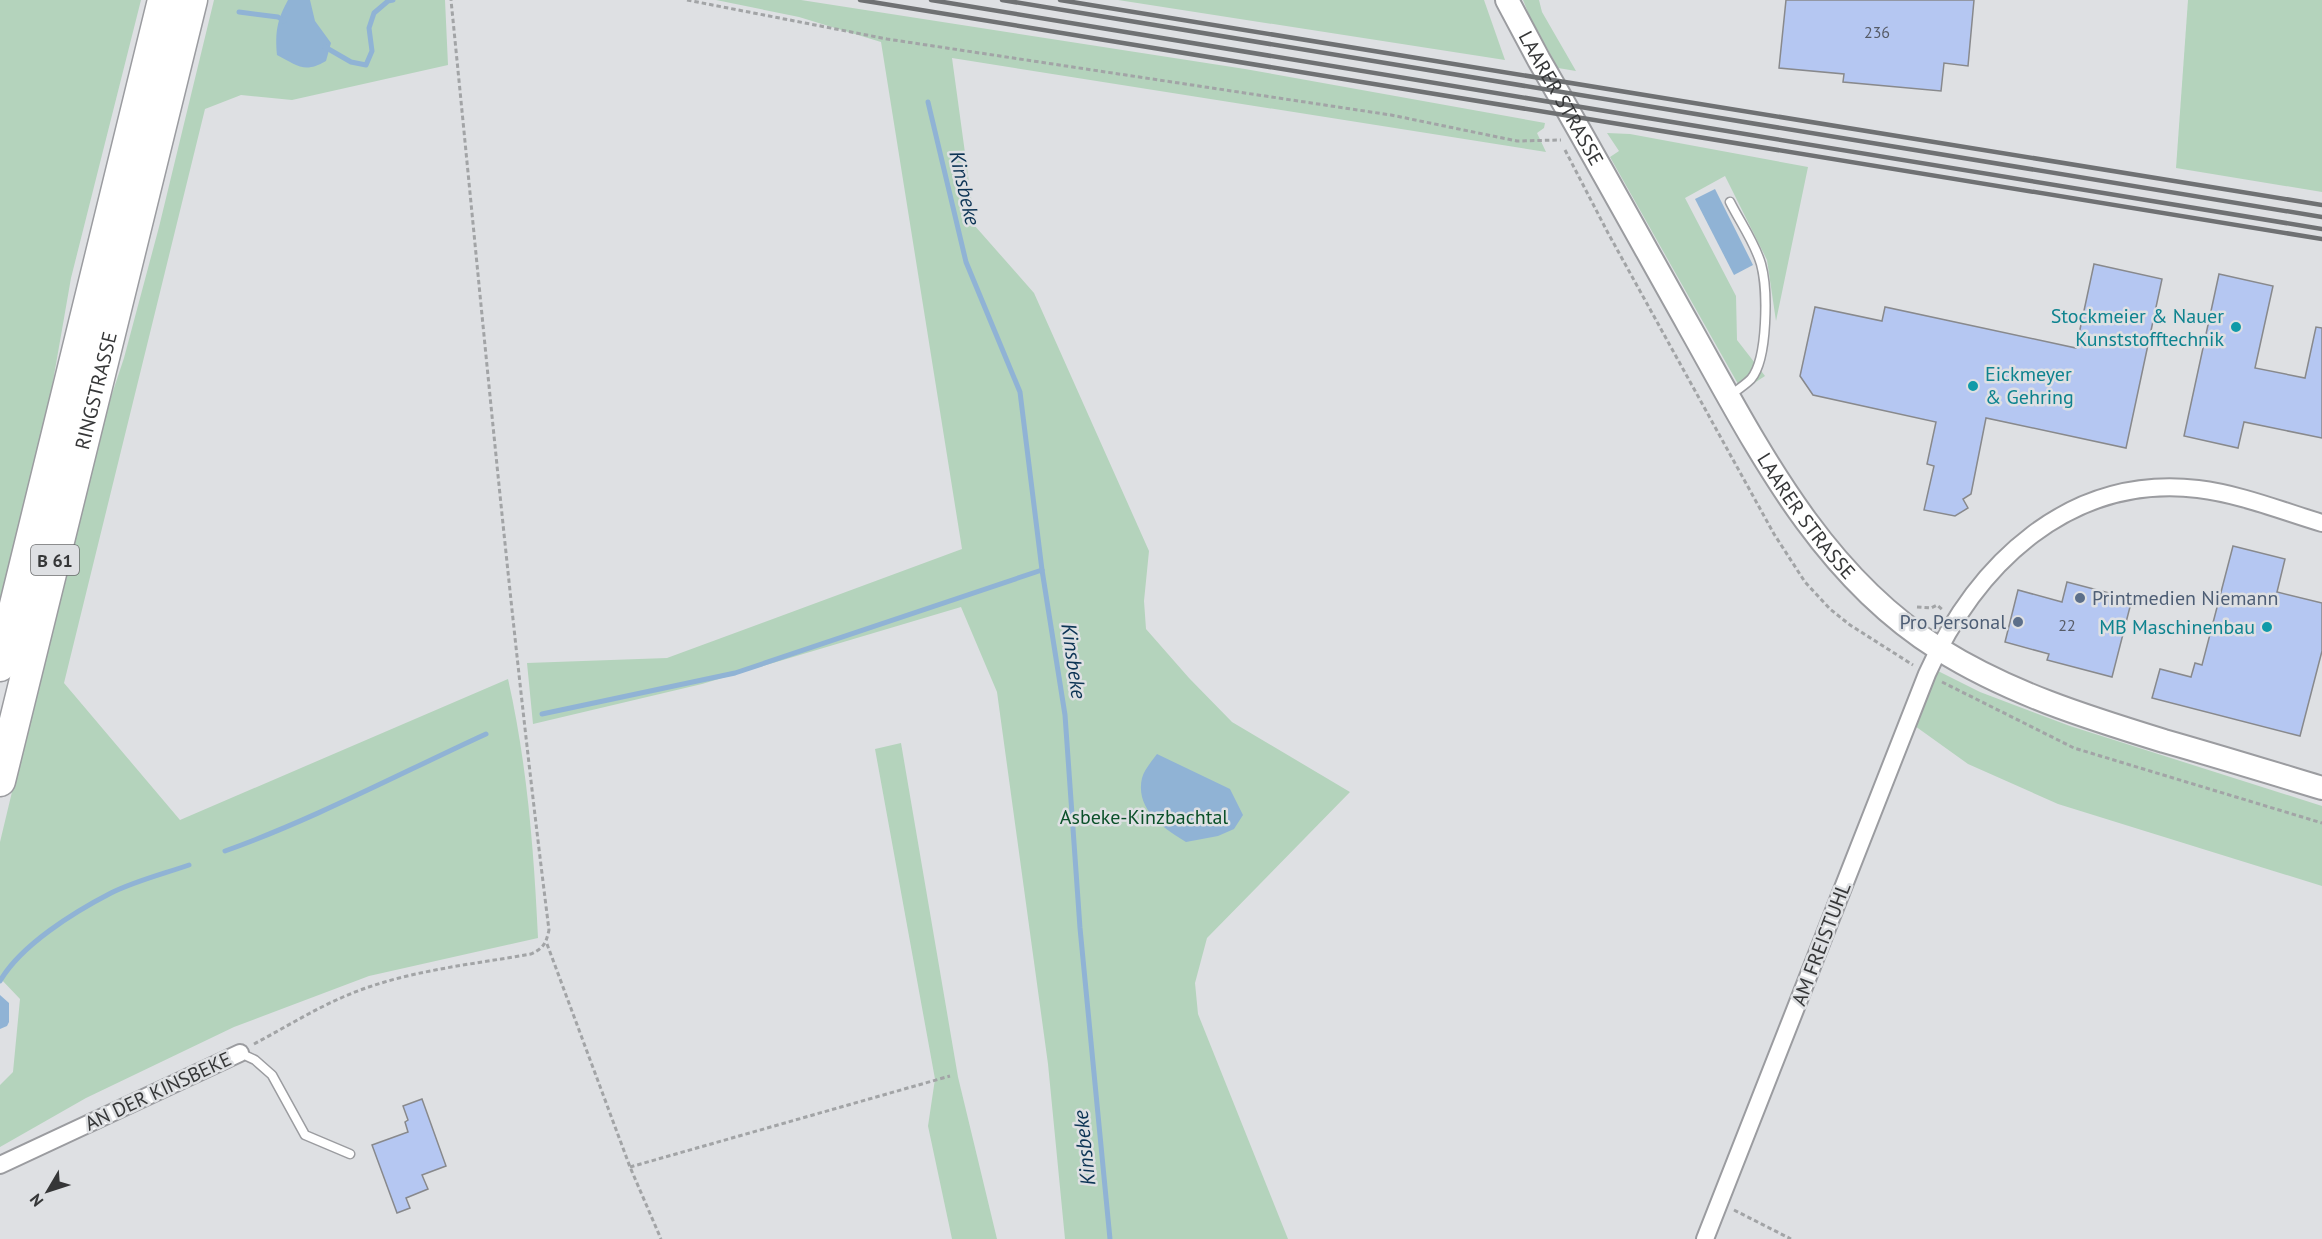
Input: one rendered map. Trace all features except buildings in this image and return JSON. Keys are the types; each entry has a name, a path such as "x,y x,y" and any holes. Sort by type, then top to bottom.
{"highway":[{"name":"RINGSTRASSE","path":"0,666 163,0"},
{"name":"RINGSTRASSE","path":"0,781 192,0"}],"main road":[{"name":"LAARER STRASSE","path":"1508,0 1539,60 1768,467 1821,541 1865,590 1904,624 1938,649 2000,682 2083,716 2322,788"}],"street":[{"name":"AM FREISTUHL","path":"1705,1239 1927,674 1954,620 1982,582 2007,554 2038,529 2069,511 2098,501 2149,489 2198,489 2322,523"},
{"name":"AN DER KINSBEKE","path":"0,1165 240,1053"}],"lane":[{"path":"1728,396 1752,378 1762,351 1765,323 1761,264 1730,202"},
{"name":"AN DER KINSBEKE","path":"240,1053 255,1060 272,1075 306,1135 350,1154"}],"path":[{"path":"240,1053 352,993 409,976 531,954 541,950 546,944 549,930 505,550 451,0"},
{"path":"687,0 887,39 1391,115 1517,141 1584,138"},
{"path":"1927,674 2074,748 2322,823"},
{"path":"546,944 630,1167 661,1239"},
{"path":"630,1167 950,1076"},
{"path":"1720,1202 1791,1239"}],"green space":[{"path":"0,0 141,0 71,278 41,450 0,617"},
{"path":"214,0 445,0 448,65 292,100 241,95 205,109 64,683 180,820 508,679 529,807 538,938 369,976 234,1027 86,1098 0,1147 0,1085 13,1072 20,999 0,978 0,842 95,445 124,358 159,227"},
{"name":"Asbeke-Kinzbachtal","path":"716,0 801,0 1245,69 1545,123 1544,128 1537,133 1546,152 952,58 975,226 1034,293 1149,551 1144,601 1146,629 1232,722 1350,792 1207,938 1195,983 1198,1014 1288,1239 1065,1239 1048,1064 997,692 961,607 702,684 533,724 527,663 667,658 962,549 881,42 799,17"},
{"path":"1118,0 1484,0 1505,60"},
{"path":"1523,0 1539,0 1542,12 1576,71 1558,68"},
{"path":"2188,0 2322,0 2322,192 2176,168"},
{"path":"1607,133 1630,134 1808,167 1776,321 1767,260 1725,176 1685,198 1736,296 1737,340 1765,376 1742,391 1610,157 1619,151"},
{"path":"1938,671 1980,692 2070,726 2322,806 2322,886 2058,804 1968,764 1915,726"},
{"path":"901,743 958,1077 997,1239 952,1239 928,1126 935,1079 875,749"}],"water":[{"path":"288,0 310,0 315,21 331,43 326,61 312,67 301,67 277,55 278,26"},
{"path":"1715,189 1753,265 1734,275 1695,199"},
{"path":"1157,754 1230,789 1243,815 1234,829 1218,836 1186,842 1160,824 1147,808 1141,789 1143,775"},
{"path":"0,995 9,1003 9,1022 7,1026 0,1029"}],"waterway":[{"path":"325,47 351,62 366,65 372,51 369,28 374,13 388,1 393,0"},
{"path":"239,12 278,17 284,21"},
{"name":"Kinsbeke","path":"928,102 966,262 1020,392 1042,570 1065,715 1080,928 1110,1239"},
{"path":"542,714 735,673 1042,570"},
{"path":"225,851 323,811 486,734"},
{"path":"0,981 9,968 35,942 81,910 139,881 189,865"}],"railway":[{"path":"860,0 2322,239"},
{"path":"931,0 2322,229"},
{"path":"1002,0 2322,217"},
{"path":"1060,0 2322,205"}],"place":[{"name":"Stockmeier & Nauer Kunststofftechnik","path":"2236,327"},
{"name":"Eickmeyer & Gehring","path":"1973,386"},
{"name":"Printmedien Niemann","path":"2080,598"},
{"name":"Pro Personal","path":"2018,622"},
{"name":"MB Maschinenbau","path":"2267,627"}]}
